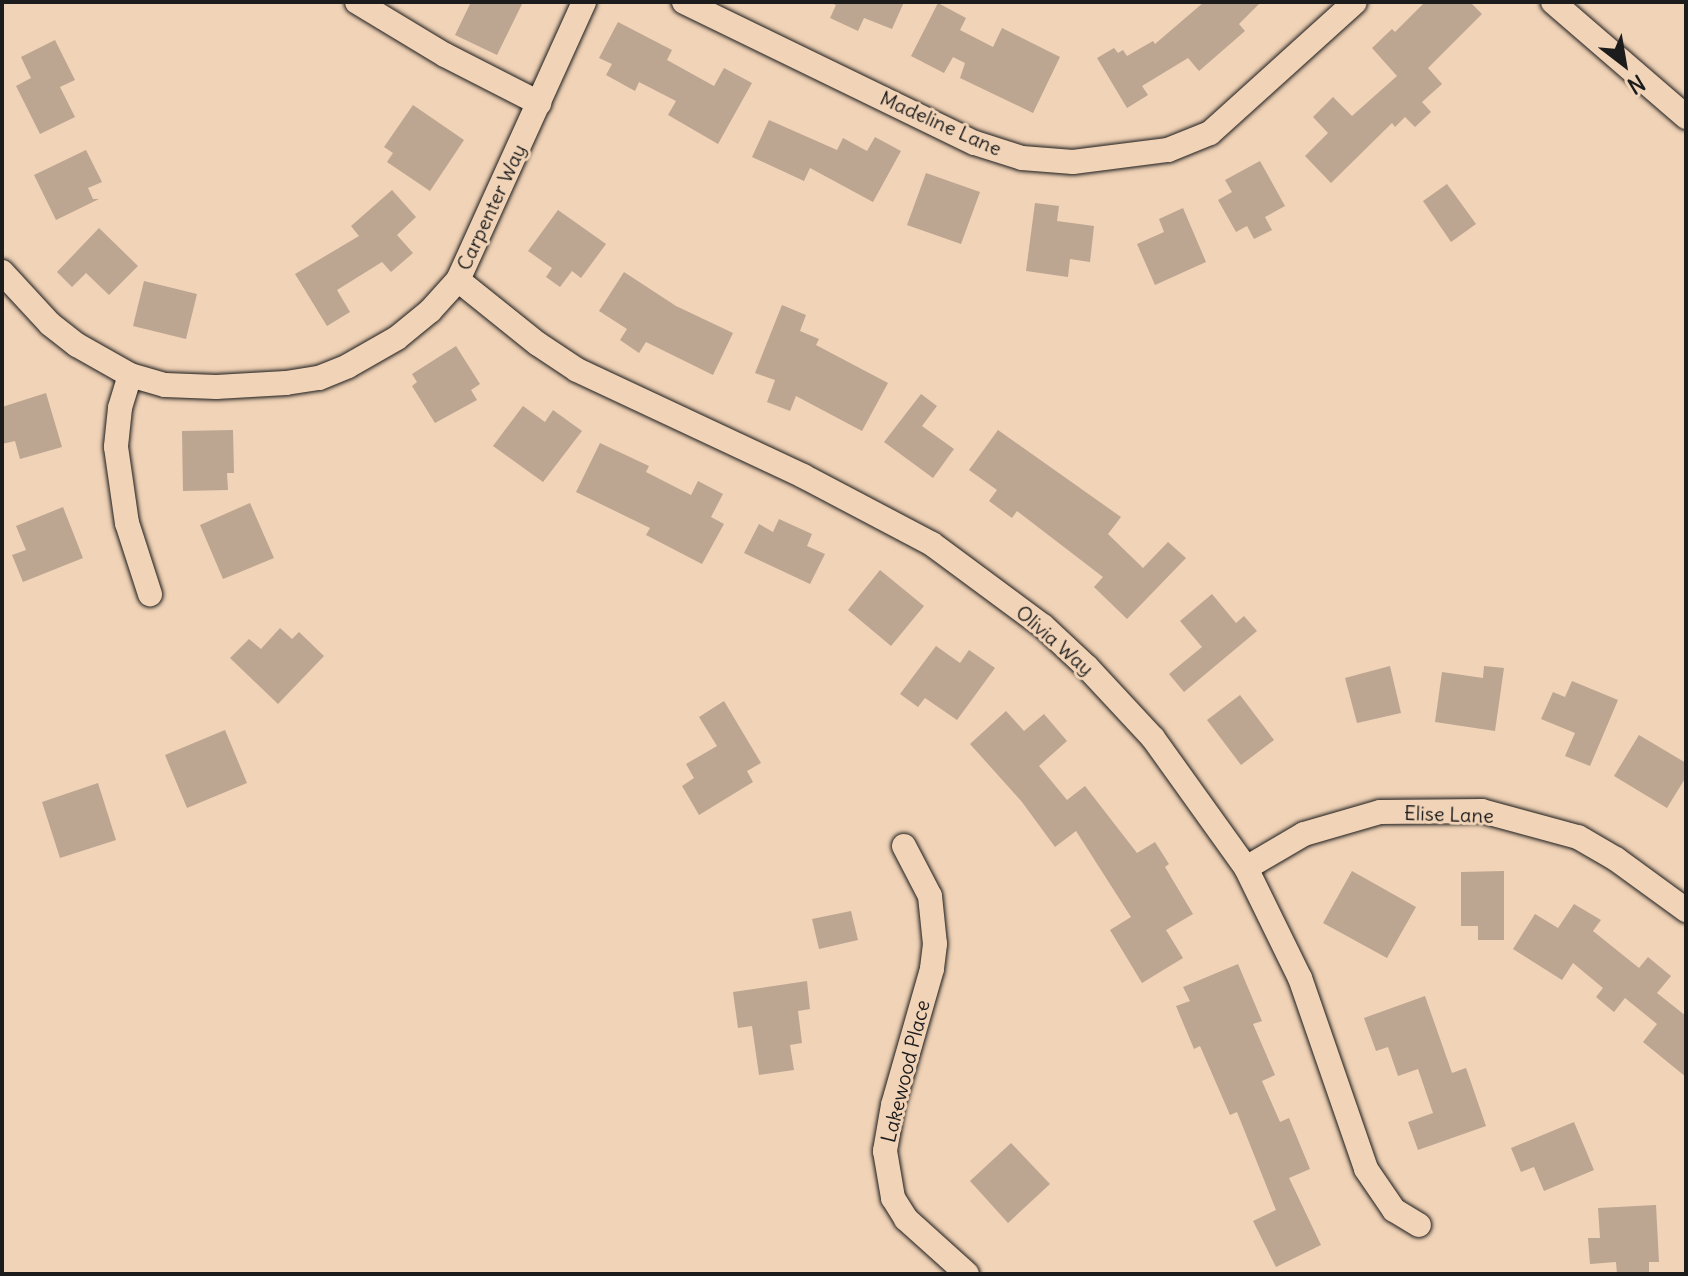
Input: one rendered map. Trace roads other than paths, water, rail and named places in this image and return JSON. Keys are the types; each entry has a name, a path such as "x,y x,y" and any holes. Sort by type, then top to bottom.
{"street":[{"path":"357,2 445,55 539,103"},
{"name":"Carpenter Way","path":"2,272 50,324 77,345 130,375 165,385 216,387 319,378 360,361 397,338 430,311 458,280 584,2"},
{"name":"Madeline Lane","path":"684,2 975,143 1022,158 1073,162 1168,150 1210,133 1355,2"},
{"path":"1553,2 1686,117"},
{"name":"Olivia Way","path":"458,280 538,344 577,370 932,544 1066,646 1128,708 1186,781 1246,868 1300,978 1366,1169 1394,1210 1419,1225"},
{"path":"130,375 120,408 116,447 127,523 150,594"},
{"name":"Elise Lane","path":"1246,868 1304,834 1380,812 1482,811 1578,837 1616,859 1686,910"},
{"name":"Lakewood Place","path":"904,846 930,896 935,944 932,969 893,1105 885,1151 893,1198 906,1219 967,1274"}]}
